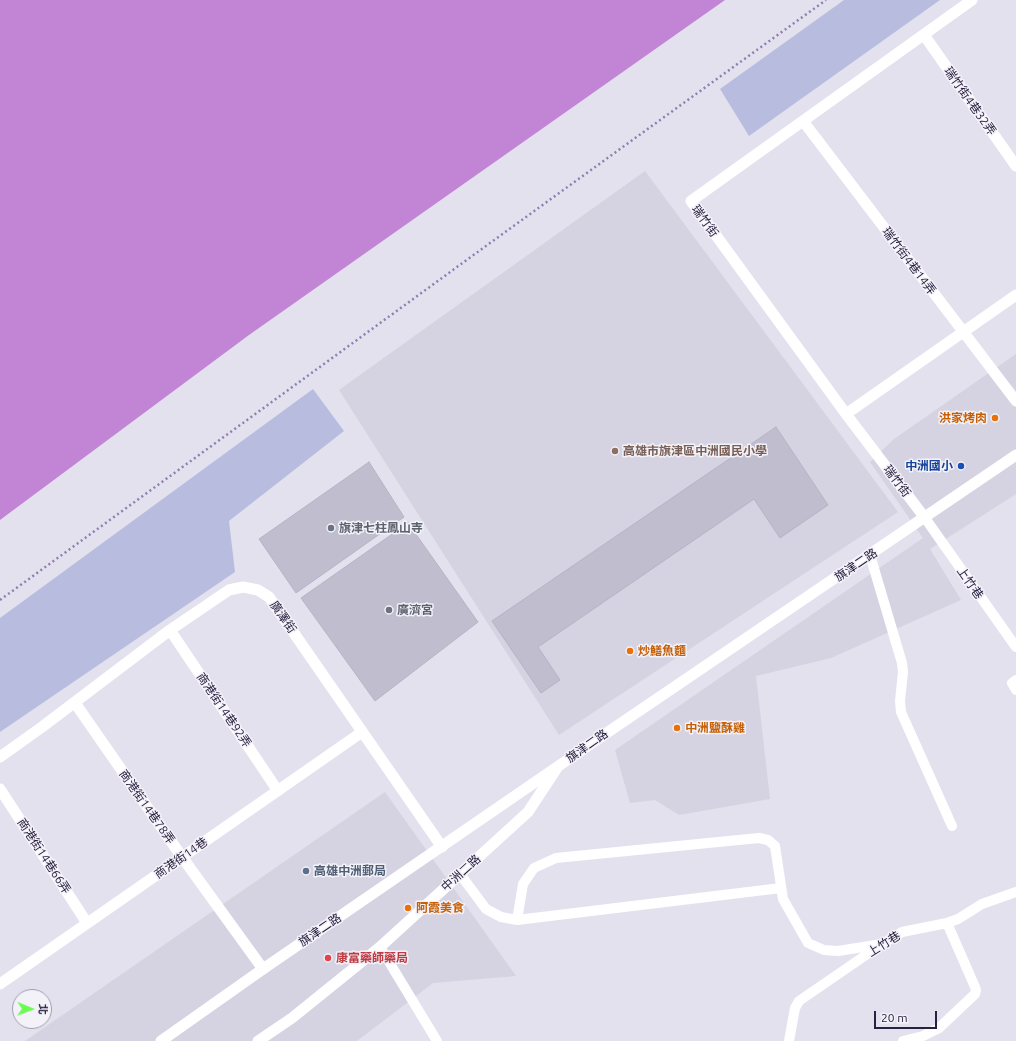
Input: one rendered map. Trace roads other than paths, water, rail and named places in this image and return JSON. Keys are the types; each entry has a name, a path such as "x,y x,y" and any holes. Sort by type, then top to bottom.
{"street":[{"name":"瑞竹街","path":"925,518 846,414 691,201 972,0"},
{"name":"瑞竹街4巷32弄","path":"924,35 1016,166"},
{"name":"瑞竹街4巷14弄","path":"803,121 1016,401"},
{"path":"846,414 1016,295"},
{"name":"旗津二路","path":"161,1041 262,969 1016,455"},
{"name":"廣澤街","path":"0,757 75,703 170,630 230,590 243,587 258,590 269,597 442,846"},
{"name":"商港街14巷92弄","path":"170,630 278,790"},
{"name":"商港街14巷78弄","path":"75,703 262,969"},
{"name":"商港街14巷","path":"0,984 362,732"},
{"name":"中洲二路","path":"258,1041 292,1018 380,947 528,812 557,767"},
{"name":"商港街14巷66弄","path":"0,789 87,923"}],"lane":[{"name":"上竹巷","path":"925,518 1016,647"},
{"path":"870,555 902,663 903,672 900,701 901,712 952,826"},
{"path":"1016,680 1012,683 1016,690"},
{"path":"517,920 523,884 534,868 556,858 759,838 768,840 775,846 783,899 808,943 824,950 838,951 882,944"},
{"path":"460,874 486,909 501,917 517,920 781,888"},
{"name":"上竹巷","path":"789,1041 795,1008 799,1001 882,944 902,932 947,923 958,919 982,904 1016,892"},
{"path":"903,1041 923,1036 939,1028 975,994 975,987 947,923"},
{"path":"380,947 437,1041"}],"place":[{"name":"洪家烤肉","path":"995,418"},
{"name":"高雄市旗津區中洲國民小學","path":"615,451"},
{"name":"中洲國小","path":"961,466"},
{"name":"旗津七柱鳳山寺","path":"331,528"},
{"name":"廣濟宮","path":"389,610"},
{"name":"炒鱔魚麵","path":"630,651"},
{"name":"中洲鹽酥雞","path":"677,728"},
{"name":"高雄中洲郵局","path":"306,871"},
{"name":"阿霞美食","path":"408,908"},
{"name":"康富藥師藥局","path":"328,958"}]}
